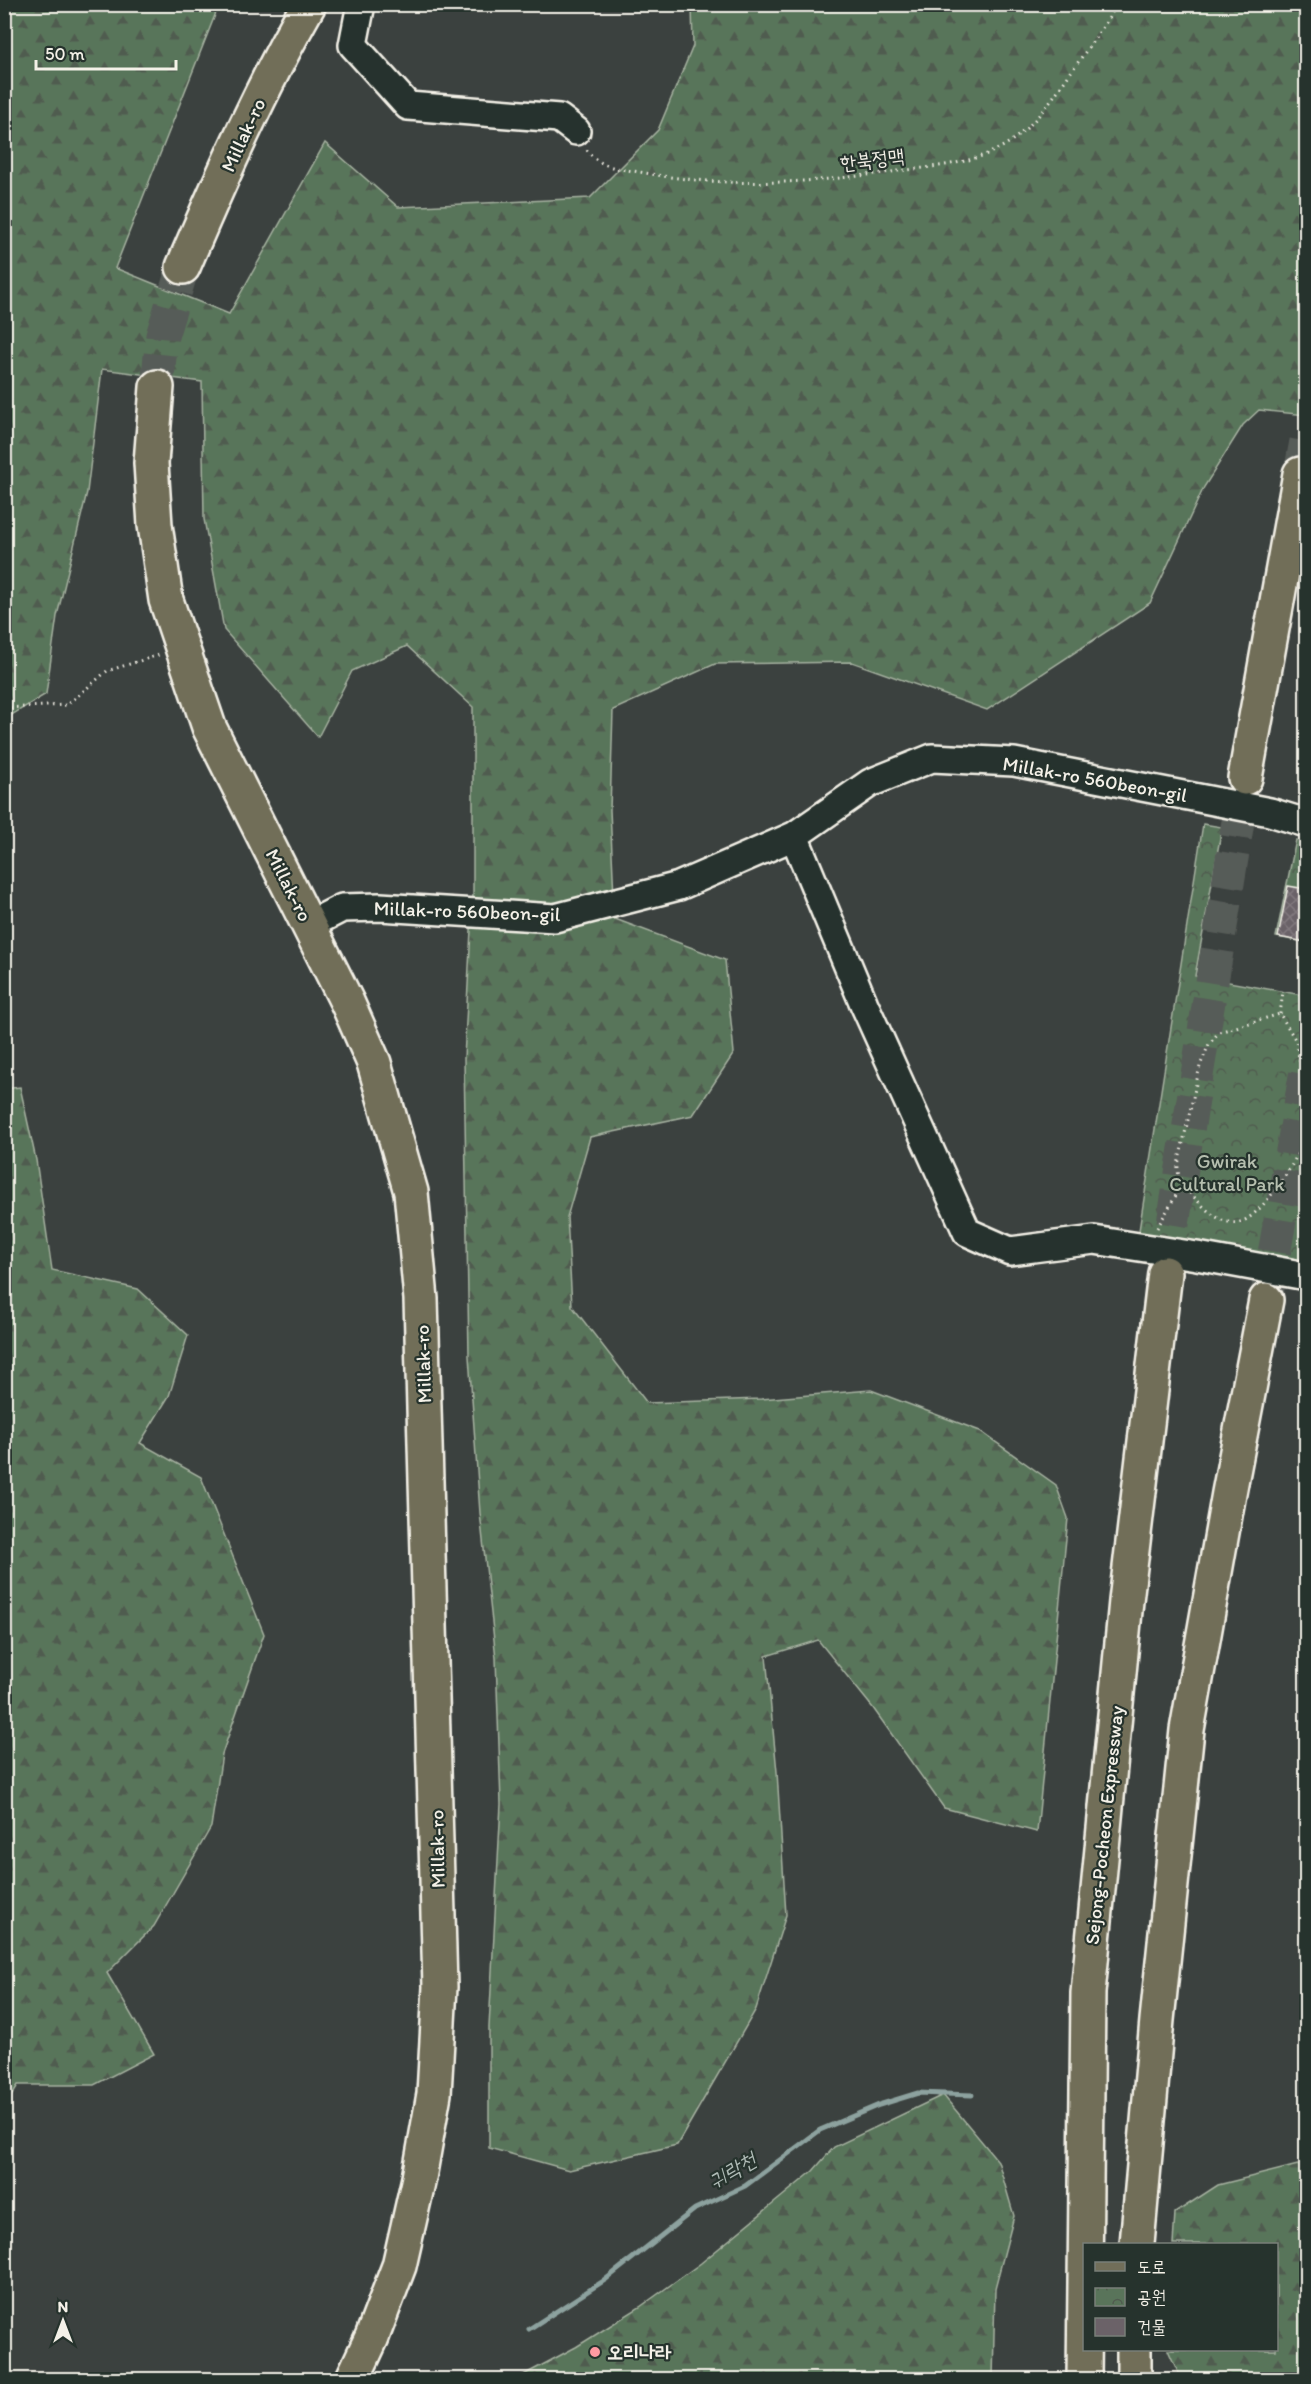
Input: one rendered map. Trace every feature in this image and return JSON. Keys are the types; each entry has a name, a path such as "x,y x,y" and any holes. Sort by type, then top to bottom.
{"main road":[{"name":"Millak-ro","path":"183,267 206,213 285,47 309,4"},
{"name":"Millak-ro","path":"157,387 151,463 155,525 166,600 208,728 309,925 374,1063 411,1192 421,1299 440,1987 434,2094 419,2178 399,2266 372,2337 352,2379"},
{"path":"1245,778 1300,474"},
{"name":"Sejong-Pocheon Expressway","path":"1085,2243 1088,1993 1126,1601 1165,1273"},
{"path":"1137,2243 1187,1730 1228,1493 1266,1300"},
{"name":"Sejong-Pocheon Expressway","path":"1084,2351 1084,2379"},
{"path":"1134,2351 1134,2379"}],"street":[{"path":"361,4 353,45 408,106 559,118 576,131"},
{"name":"Millak-ro 560beon-gil","path":"309,925 342,908 380,907 555,918 679,885 794,836 870,783 932,758 1014,762 1270,813 1306,823"},
{"path":"794,836 864,1004 967,1232 1010,1251 1095,1240 1306,1276"}],"path":[{"name":"한북정맥","path":"576,131 589,154 606,166 706,182 766,184 815,181 963,161 1001,147 1029,126 1052,98 1117,4"},
{"path":"4,708 67,705 107,671 182,648"},
{"path":"1283,992 1280,1014 1296,1041 1306,1097"},
{"path":"1280,1014 1219,1032 1209,1044 1200,1066 1178,1165 1178,1176 1183,1185 1206,1210 1223,1221 1240,1222 1263,1206 1296,1157 1305,1131 1306,1108"},
{"path":"1145,1248 1183,1185"}],"green space":[{"path":"5,5 219,5 115,268 229,314 325,143 398,207 590,198 658,130 693,46 692,5 1306,5 1306,415 1259,410 1243,425 1204,487 1150,603 987,710 852,662 715,664 613,710 610,810 615,919 725,960 734,1053 693,1115 590,1137 567,1217 572,1306 647,1403 761,1399 871,1390 980,1431 1056,1485 1068,1518 1037,1832 944,1808 873,1708 818,1640 766,1656 777,1772 786,1915 756,2009 677,2145 569,2170 489,2148 489,2027 501,1804 496,1658 480,1513 469,1356 464,1058 473,894 473,707 407,646 352,671 318,737 224,630 204,519 202,382 102,369 87,492 57,616 46,694 5,719"},
{"name":"Gwirak Cultural Park","path":"1203,824 1222,827 1195,976 1302,995 1306,971 1306,1240 1301,1269 1138,1237"},
{"path":"1296,840 1306,842 1306,942 1276,937"},
{"path":"20,1087 36,1160 52,1270 138,1289 188,1335 169,1396 140,1443 201,1477 264,1634 222,1754 211,1827 154,1926 107,1973 154,2054 94,2085 18,2085 5,2106 4,1089"},
{"path":"943,2095 998,2161 1014,2216 995,2288 993,2379 516,2379 576,2347 640,2307 701,2263 813,2171 834,2147"},
{"path":"1306,2163 1306,2379 1181,2379 1168,2351 1278,2351 1278,2243 1173,2243 1175,2213 1218,2185"}],"building":[{"path":"1288,886 1306,889 1306,942 1278,937"}],"waterway":[{"name":"귀락천","path":"529,2329 605,2280 695,2209 745,2186 820,2130 879,2105 918,2093 972,2095"},
{"name":"귀락천","path":"267,2380 271,2378"}],"tunnel":[{"path":"157,387 162,336 183,267"},
{"path":"1300,474 1306,441"},
{"path":"1165,1273 1245,778"},
{"path":"1266,1300 1306,1071"}],"place":[{"name":"오리나라","path":"595,2352"}]}
